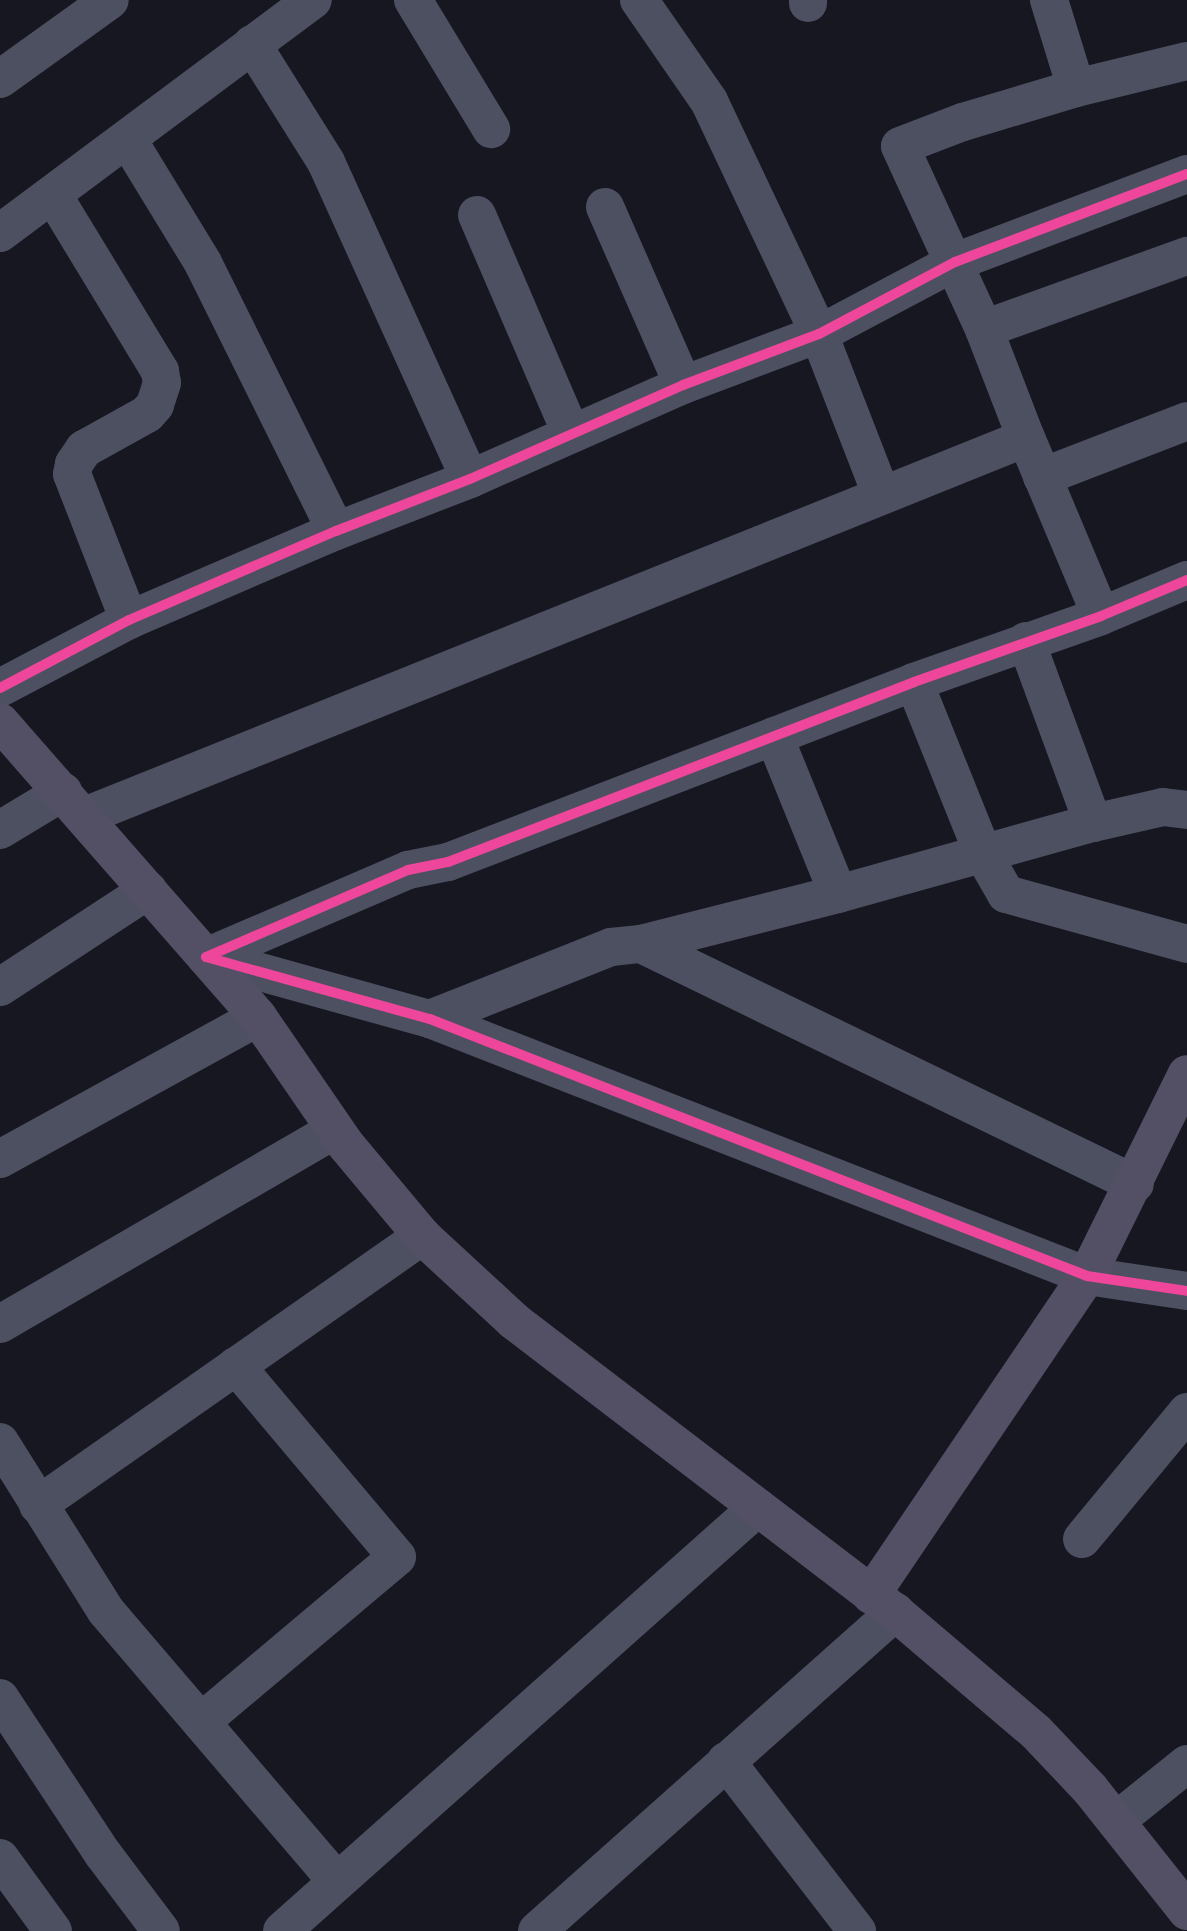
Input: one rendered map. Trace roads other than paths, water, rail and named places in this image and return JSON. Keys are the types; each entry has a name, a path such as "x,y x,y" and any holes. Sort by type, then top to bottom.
{"main road":[{"path":"0,722 258,1017 335,1129 422,1236 514,1321 883,1603 1036,1732 1116,1821 1187,1911"},
{"path":"883,1603 1087,1276 1135,1184 1187,1074"}],"street":[{"path":"0,79 110,0"},
{"path":"0,233 313,0"},
{"path":"413,0 491,129"},
{"path":"639,0 709,100 819,334 881,494"},
{"path":"1049,0 1076,88"},
{"path":"252,44 326,162 470,479"},
{"path":"1101,616 1026,438 984,329 900,146 963,122 1076,88 1187,61"},
{"path":"128,139 204,264 335,531"},
{"path":"0,688 129,620 335,531 470,479 683,385 819,334 955,262 1187,174"},
{"path":"52,195 160,371 162,383 155,405 148,414 84,449 74,464 72,474 129,620"},
{"path":"605,207 683,385"},
{"path":"477,215 572,432"},
{"path":"984,329 1187,256"},
{"path":"1042,477 1187,421"},
{"path":"0,830 74,804 1026,438"},
{"path":"206,957 408,870 448,862 914,682 1186,583"},
{"path":"1026,641 1093,823"},
{"path":"914,682 983,854 1006,894 1187,944"},
{"path":"774,736 838,894"},
{"path":"430,1019 611,947 642,944 838,894 1093,823 1163,807 1187,810"},
{"path":"0,987 148,890"},
{"path":"642,944 1135,1184"},
{"path":"206,957 430,1019 1087,1276 1187,1291"},
{"path":"0,1159 258,1017"},
{"path":"0,1324 335,1129"},
{"path":"38,1505 422,1236"},
{"path":"201,1722 397,1557 236,1366"},
{"path":"1082,1539 1187,1412"},
{"path":"0,1442 106,1611 337,1881"},
{"path":"282,1931 758,1507"},
{"path":"554,1925 726,1761 883,1603"},
{"path":"0,1698 103,1854 161,1931"},
{"path":"726,1761 857,1931"},
{"path":"1116,1821 1187,1764"},
{"path":"0,1858 53,1931"}]}
